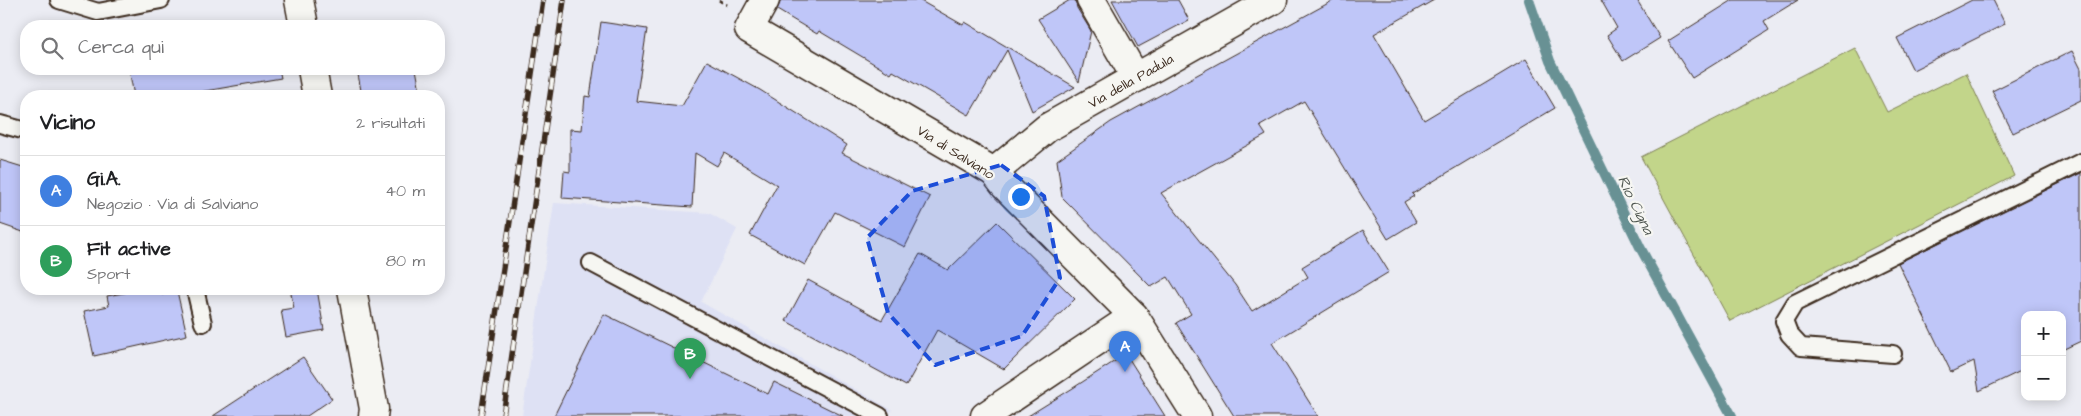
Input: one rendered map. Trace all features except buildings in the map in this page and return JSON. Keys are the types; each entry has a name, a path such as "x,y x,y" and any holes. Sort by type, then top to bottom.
{"street":[{"path":"298,0 303,20"},
{"name":"Via di Salviano","path":"766,0 749,29 994,172 1005,186 1134,316 1197,416"},
{"path":"1091,0 1136,78"},
{"name":"Via della Padula","path":"994,172 1047,128 1273,0"},
{"path":"353,295 374,409 373,416"},
{"path":"985,416 1134,316"}],"lane":[{"path":"60,0 98,12 161,0"},
{"path":"0,124 20,129"},
{"path":"1893,354 1801,347 1789,334 1784,321 1795,303 2081,162"},
{"path":"591,263 880,416"},
{"path":"196,295 203,323"}],"highlighted area":[{"path":"1001,165 1044,196 1060,278 1022,336 935,365 888,313 867,238 912,191"}],"shaded area":[{"path":"554,203 709,213 737,229 701,302 892,410 884,416 522,416"}],"green space":[{"path":"1855,48 1887,112 1966,73 2014,176 1730,321 1641,157"}],"waterway":[{"name":"Rio Cigna","path":"1529,0 1550,61 1641,249 1732,416"}],"railway":[{"path":"481,416 543,0"},
{"path":"503,416 564,0"}],"place":[{"name":"Gi.A.","path":"1125,372"},
{"name":"Fit active","path":"690,379"}]}
